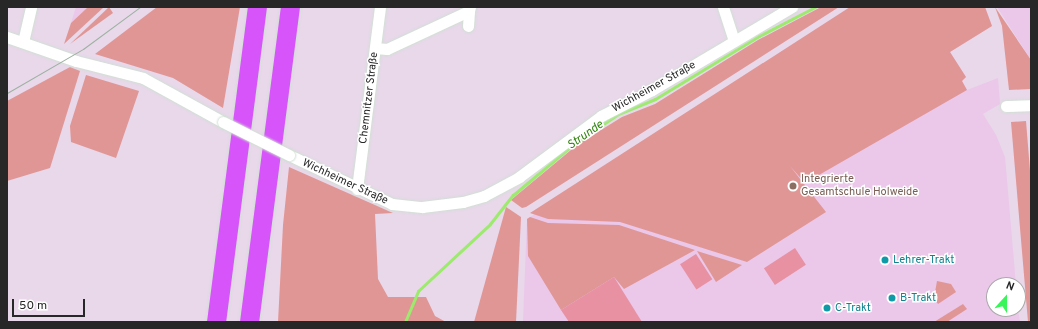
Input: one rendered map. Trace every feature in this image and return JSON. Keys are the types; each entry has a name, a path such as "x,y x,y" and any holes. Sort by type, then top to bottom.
{"highway":[{"path":"216,322 257,7"},
{"path":"249,322 290,7"}],"street":[{"path":"23,42 31,7"},
{"name":"Chemnitzer Straße","path":"357,188 380,7"},
{"path":"723,7 734,40"},
{"name":"Wichheimer Straße","path":"7,37 155,82 223,122 357,188 392,204 422,207 463,202 500,189 601,116 652,90 792,7"},
{"path":"374,48 387,49 469,9 468,26"},
{"path":"1006,106 1031,105"}],"shaded area":[{"path":"76,7 88,7 71,23"},
{"path":"88,7 104,7 64,44 71,23"},
{"path":"109,7 113,13 70,44"},
{"path":"157,7 240,7 223,108 173,78 95,54"},
{"path":"821,7 839,7 526,207 522,208 511,200 577,145 622,117 655,104 758,40"},
{"path":"850,7 985,7 992,26 950,52 966,77 962,81 967,90 805,183 790,166 826,212 747,262 620,222 548,219 530,213"},
{"name":"Integrierte Gesamtschule Holweide","path":"858,7 985,7 992,26 950,52 966,77 962,81 967,90 998,78 1000,104 983,114 996,135 1005,157 1015,277 986,277 986,317 1019,317 1020,322 523,322 527,219"},
{"path":"995,7 1031,60 1031,89 1009,90 1002,26"},
{"path":"997,7 1031,7 1031,60"},
{"path":"70,67 80,71 50,168 7,181 7,101"},
{"path":"86,75 139,91 116,158 71,142 70,126"},
{"path":"1026,121 1031,183 1031,322 1028,322 1026,277 1024,277 1011,122"},
{"path":"289,167 393,213 375,214 378,279 388,297 426,297 435,316 446,322 278,322 283,225"},
{"path":"506,207 521,217 516,322 474,322"},
{"path":"530,217 548,223 619,225 695,250 624,289 614,277 561,310 528,256 527,219"},
{"path":"795,248 806,265 775,285 764,268"},
{"path":"697,251 742,265 716,282"},
{"path":"696,254 712,279 696,290 680,264"},
{"path":"614,277 642,322 569,322 561,310"},
{"path":"937,281 951,284 956,292 938,304 934,298"},
{"path":"963,304 967,309 947,322 934,322"}],"waterway":[{"name":"Strunde","path":"405,322 418,291 490,224 513,195 575,143 618,114 655,99 759,36 815,7"}],"tram line":[{"path":"7,93 83,49 140,7"}],"place":[{"name":"Integrierte Gesamtschule Holweide","path":"793,186"},
{"name":"Lehrer-Trakt","path":"885,260"},
{"name":"B-Trakt","path":"892,298"},
{"name":"C-Trakt","path":"827,308"}]}
